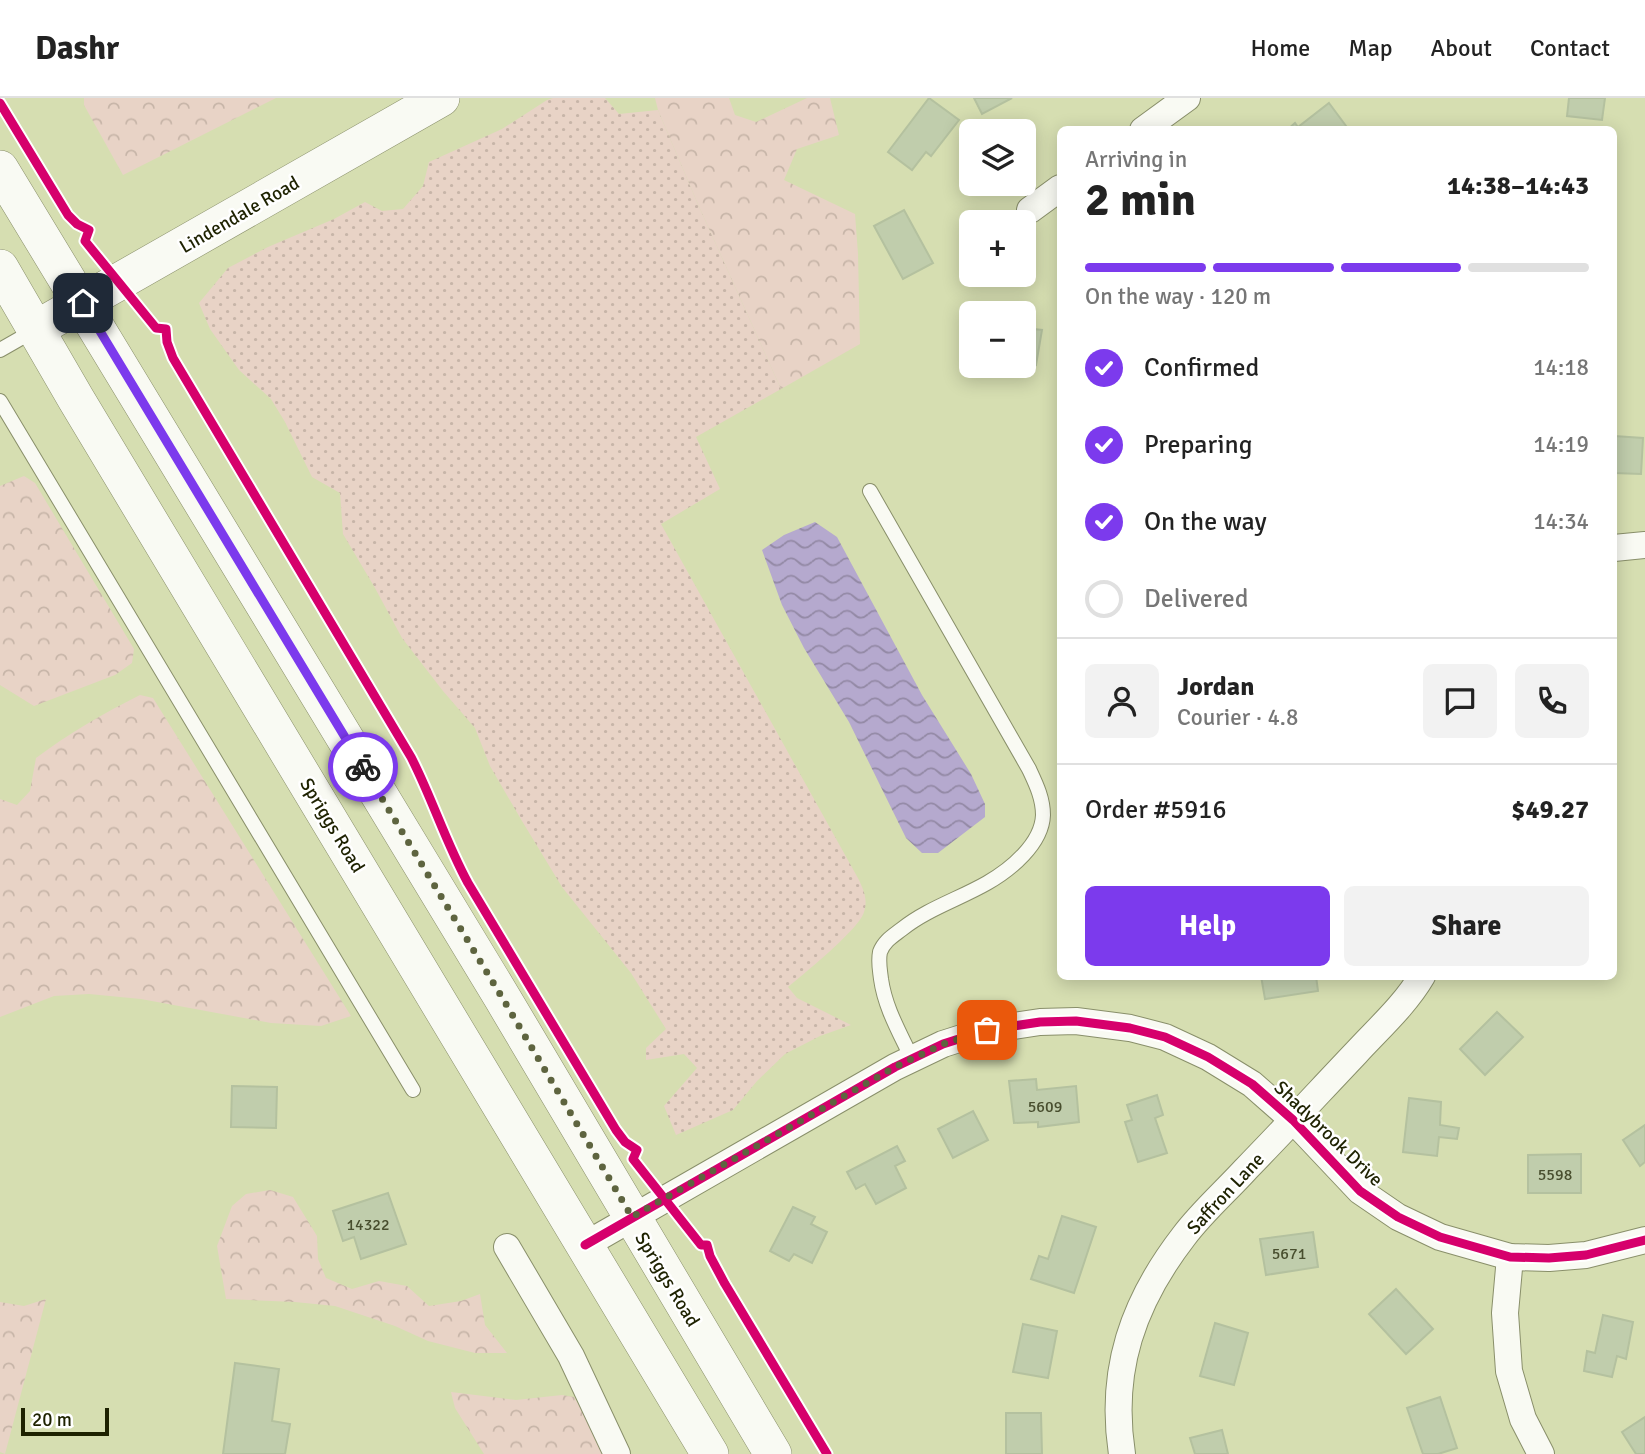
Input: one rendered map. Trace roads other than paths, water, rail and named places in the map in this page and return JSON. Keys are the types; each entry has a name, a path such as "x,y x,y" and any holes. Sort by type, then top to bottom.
{"main road":[{"name":"Lindendale Road","path":"36,330 441,98"},
{"name":"Spriggs Road","path":"0,169 503,999 773,1454"},
{"name":"Spriggs Road","path":"0,268 710,1454"}],"street":[{"path":"1148,126 1187,98"},
{"path":"1030,210 1057,190"},
{"path":"1617,548 1645,545"},
{"name":"Saffron Lane","path":"1122,1454 1119,1436 1119,1391 1125,1351 1138,1312 1157,1274 1186,1234 1383,1024 1420,980"},
{"name":"Shadybrook Drive","path":"585,1245 912,1059 943,1044 987,1030 1040,1021 1076,1021 1130,1028 1165,1037 1208,1057 1252,1084 1293,1120 1360,1191 1398,1217 1440,1237 1510,1257 1549,1258 1586,1255 1645,1240"},
{"path":"508,1247 571,1356 617,1454"},
{"path":"1510,1257 1505,1313 1509,1371 1523,1419 1541,1454"}],"lane":[{"path":"0,350 36,330"},
{"path":"0,401 413,1090"},
{"path":"870,491 1029,769 1042,801 1043,817 1038,834 1025,852 1003,872 987,883 923,914 886,941 879,964 882,989 912,1059"}],"water":[{"path":"815,522 837,537 922,695 971,774 985,804 985,817 938,853 922,853 906,838 849,722 804,648 782,605 762,550 784,535"}]}
